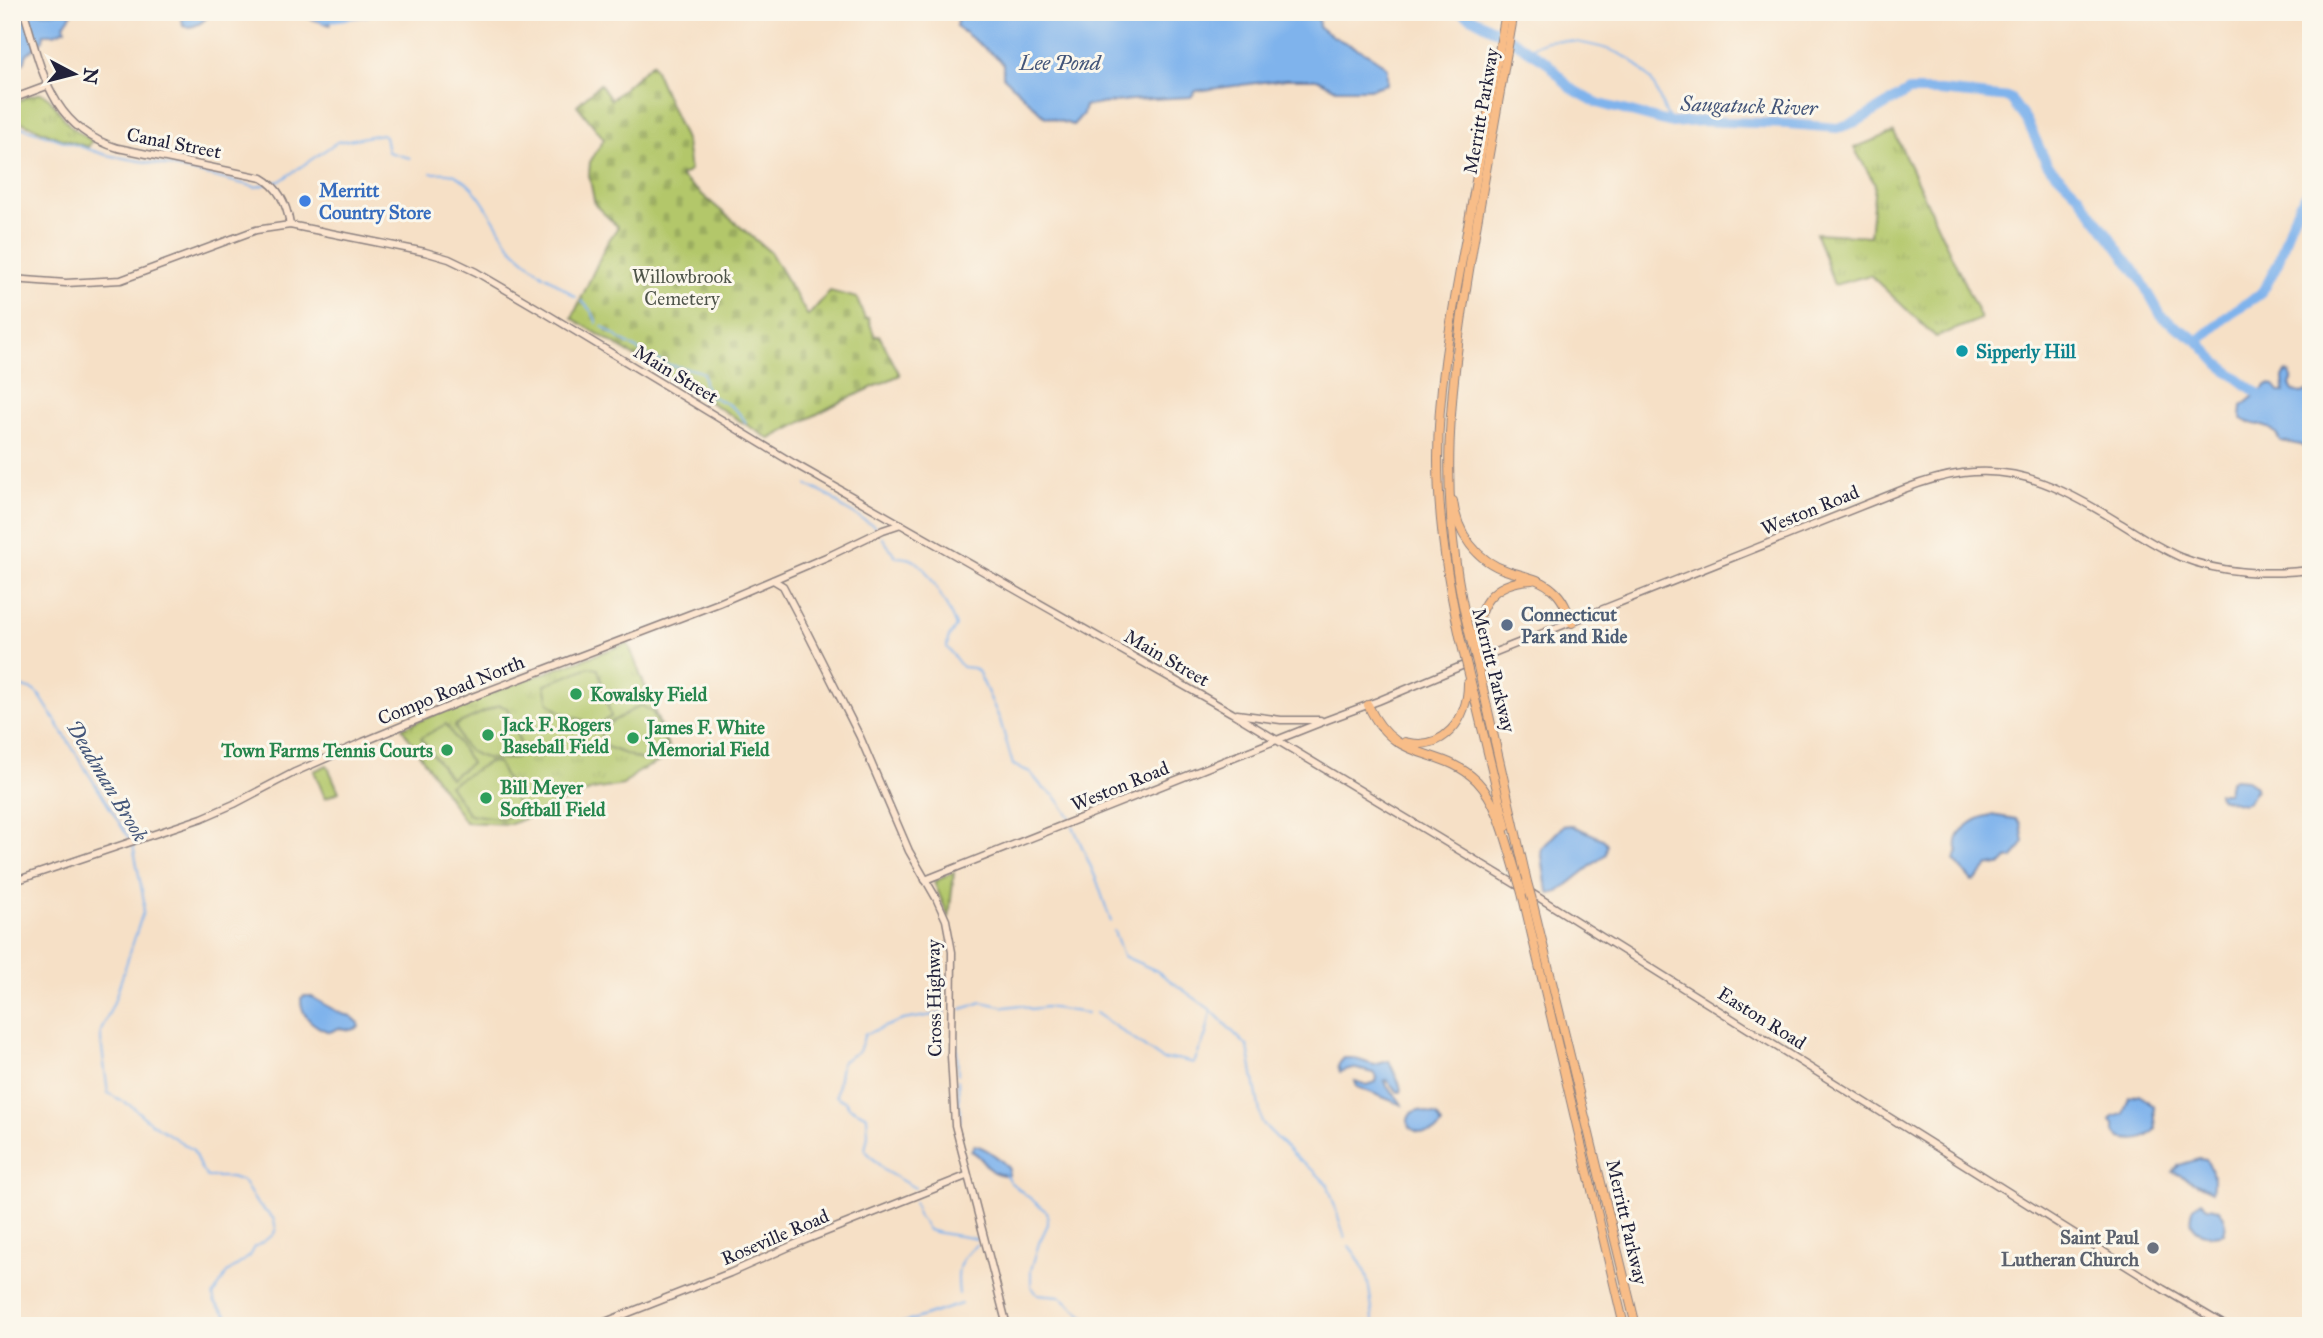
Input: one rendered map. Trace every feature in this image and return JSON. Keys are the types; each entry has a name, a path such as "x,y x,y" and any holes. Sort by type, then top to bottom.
{"highway":[{"name":"Merritt Parkway","path":"1506,12 1448,430 1451,543 1460,593 1527,882 1636,1326"},
{"name":"Merritt Parkway","path":"1514,12 1500,68 1446,352 1438,429 1439,500 1444,556 1465,658 1624,1326"},
{"path":"1448,430 1453,503 1461,532 1473,549 1486,560 1504,570 1551,587 1559,596 1572,622"},
{"path":"1475,655 1478,621 1489,597 1507,584 1537,580"},
{"path":"1390,737 1421,745 1445,736 1456,724 1466,706 1468,670"},
{"path":"1368,705 1378,724 1390,737 1405,747 1453,765 1476,780 1493,806 1517,876"}],"main road":[{"name":"Canal Street","path":"24,12 47,86 70,120 101,142 121,149 251,174 268,182 280,195 290,225"},
{"path":"12,99 47,86"},
{"name":"Main Street","path":"12,279 58,283 121,280 256,230 290,225 425,251 466,267 793,463 1278,741"},
{"name":"Weston Road","path":"925,880 1919,483 1946,476 1971,472 2010,473 2043,482 2070,494 2159,547 2207,566 2252,573 2311,570"},
{"name":"Compo Road North","path":"12,882 220,811 295,772 409,723 773,580 901,524"},
{"name":"Cross Highway","path":"773,580 783,586 807,632 860,737 906,845 943,911 950,940 953,979 951,1034 956,1133 1007,1326"},
{"name":"Weston Road","path":"1232,713 1281,720 1327,720"},
{"name":"Easton Road","path":"1278,741 1581,923 2162,1289 2227,1326"},
{"name":"Roseville Road","path":"595,1326 966,1176"}],"green space":[{"name":"Willowbrook Cemetery","path":"652,63 686,142 690,171 680,176 770,252 808,316 830,291 857,298 875,337 879,335 900,375 836,404 770,439 572,318 607,243 618,227 595,205 589,175 590,162 604,139 577,105 600,84 611,100"},
{"path":"41,93 49,98 70,126 92,141 88,147 19,121 12,121 12,105"},
{"path":"1894,132 1981,319 1936,337 1870,275 1834,285 1816,233 1870,236 1875,184 1854,148"},
{"path":"628,643 672,756 639,771 623,785 592,790 511,824 465,822 402,728 475,698"},
{"name":"Kowalsky Field","path":"589,667 598,669 611,717 596,725 562,713 549,703 545,685"},
{"name":"Jack F. Rogers Baseball Field","path":"499,705 507,708 524,754 508,759 490,759 474,753 461,741 455,725"},
{"name":"James F. White Memorial Field","path":"641,705 653,713 668,749 641,760 607,747 598,730"},
{"name":"Town Farms Tennis Courts","path":"446,724 471,763 450,778 421,738"},
{"name":"Bill Meyer Softball Field","path":"489,762 498,763 520,811 503,819 469,814 449,785"},
{"path":"327,765 339,792 325,798 314,771"},
{"path":"954,872 949,918 934,882"}],"water":[{"path":"73,12 64,25 66,29 54,34 44,34 43,40 27,54 24,63 12,67 12,13"},
{"path":"185,12 212,12 199,24 187,27 183,26 182,18"},
{"path":"291,12 333,12 330,25"},
{"name":"Lee Pond","path":"959,12 1318,12 1319,27 1387,68 1387,84 1369,89 1336,89 1317,79 1286,79 1196,91 1191,97 1085,106 1083,114 1073,125 1044,116 1003,76 1003,64 999,59 956,26"},
{"path":"2286,372 2290,373 2293,391 2301,393 2311,390 2311,451 2301,445 2280,441 2268,428 2241,418 2242,406 2268,384 2274,385 2279,392 2284,392 2283,378"},
{"path":"2234,779 2247,780 2256,786 2249,802 2243,804 2219,798 2218,793 2228,793 2230,782"},
{"path":"1991,815 2016,819 2021,825 2024,842 2013,858 2007,859 2000,866 1989,865 1972,881 1954,860 1958,852 1958,839 1971,823"},
{"path":"1571,825 1603,839 1607,844 1606,854 1558,892 1550,894 1541,849 1563,826"},
{"path":"310,996 342,1014 351,1016 359,1023 359,1027 351,1030 339,1028 330,1032 319,1027 309,1020 303,1010 301,998"},
{"path":"1344,1058 1374,1065 1389,1061 1401,1092 1384,1081 1402,1105 1357,1087 1355,1081 1367,1085 1376,1082 1377,1077 1373,1073 1352,1068 1340,1072 1338,1065"},
{"path":"2139,1094 2154,1107 2156,1129 2149,1136 2140,1139 2120,1138 2114,1132 2114,1124 2110,1121 2123,1114 2129,1097"},
{"path":"1419,1110 1437,1116 1442,1124 1436,1131 1427,1133 1409,1127 1410,1116"},
{"path":"974,1145 984,1148 998,1158 1009,1169 1008,1175 989,1169 971,1151"},
{"path":"2199,1159 2205,1160 2212,1171 2212,1191 2173,1172 2179,1165"},
{"path":"2202,1201 2207,1207 2217,1209 2223,1214 2226,1223 2224,1233 2206,1234 2194,1228 2191,1220 2193,1207"}],"waterway":[{"name":"Saugatuck River","path":"309,12 324,18 366,12"},
{"name":"Saugatuck River","path":"1461,12 1547,62 1570,88 1597,103 1672,123 1700,121 1838,128 1858,121 1909,91 1940,91 2010,98 2028,123 2047,164 2078,194 2140,278 2162,317 2198,341 2219,364 2265,399"},
{"path":"1527,50 1555,40 1588,44 1619,53 1633,61 1650,79 1672,123"},
{"path":"12,124 106,155 169,166 256,187 267,184"},
{"path":"272,183 280,181 337,142 382,134 385,136 388,152 410,158"},
{"path":"431,173 450,173 463,180 480,198 514,250 543,275 576,297"},
{"path":"2198,341 2231,313 2259,295 2266,286 2278,263 2299,205 2311,187"},
{"path":"582,301 597,323"},
{"path":"602,326 652,358 703,373 704,384 710,396 731,406 746,423"},
{"path":"807,485 831,497 843,508 876,527"},
{"path":"882,537 896,557 918,563 939,593 956,626 948,639 947,647 962,667 978,671 1000,720 1013,765 1030,772 1043,788 1055,796 1070,817"},
{"name":"Deadman Brook","path":"12,684 33,690 40,696 130,840"},
{"path":"1073,826 1111,922"},
{"name":"Deadman Brook","path":"133,845 144,901 143,912 114,1002 101,1031 108,1093 133,1107 147,1120 193,1150 207,1177 231,1177 243,1181 257,1204 273,1218 276,1229 273,1235 255,1247 250,1256 227,1273 213,1296 215,1303 237,1326"},
{"path":"1114,931 1123,956 1157,971 1211,1010 1248,1047 1262,1123 1328,1185 1345,1238"},
{"path":"962,1009 982,1002 1006,1007 1021,1005 1031,1009 1046,1007 1087,1013"},
{"path":"1096,1013 1163,1060 1177,1059 1194,1063 1206,1035 1211,1011"},
{"path":"915,1188 885,1171 865,1150 868,1135 867,1116 849,1107 836,1096 841,1065 859,1051 865,1034 903,1020 945,1013"},
{"path":"956,1030 958,1074"},
{"path":"958,1080 960,1121"},
{"path":"1005,1174 1010,1182 1047,1212 1048,1224 1031,1270 1031,1286 1037,1294 1060,1296 1096,1326"},
{"path":"914,1202 918,1215 928,1230 976,1239"},
{"path":"959,1294 958,1278 962,1260 977,1244"},
{"path":"1349,1246 1366,1274 1374,1326"},
{"path":"884,1326 906,1322 961,1304"},
{"path":"841,1322 854,1326"}],"place":[{"name":"Merritt Country Store","path":"305,201"},
{"name":"Sipperly Hill","path":"1962,351"},
{"name":"Connecticut Park and Ride","path":"1507,625"},
{"name":"Kowalsky Field","path":"576,694"},
{"name":"Jack F. Rogers Baseball Field","path":"488,735"},
{"name":"James F. White Memorial Field","path":"633,738"},
{"name":"Town Farms Tennis Courts","path":"447,750"},
{"name":"Bill Meyer Softball Field","path":"486,798"},
{"name":"Saint Paul Lutheran Church","path":"2153,1248"}]}
